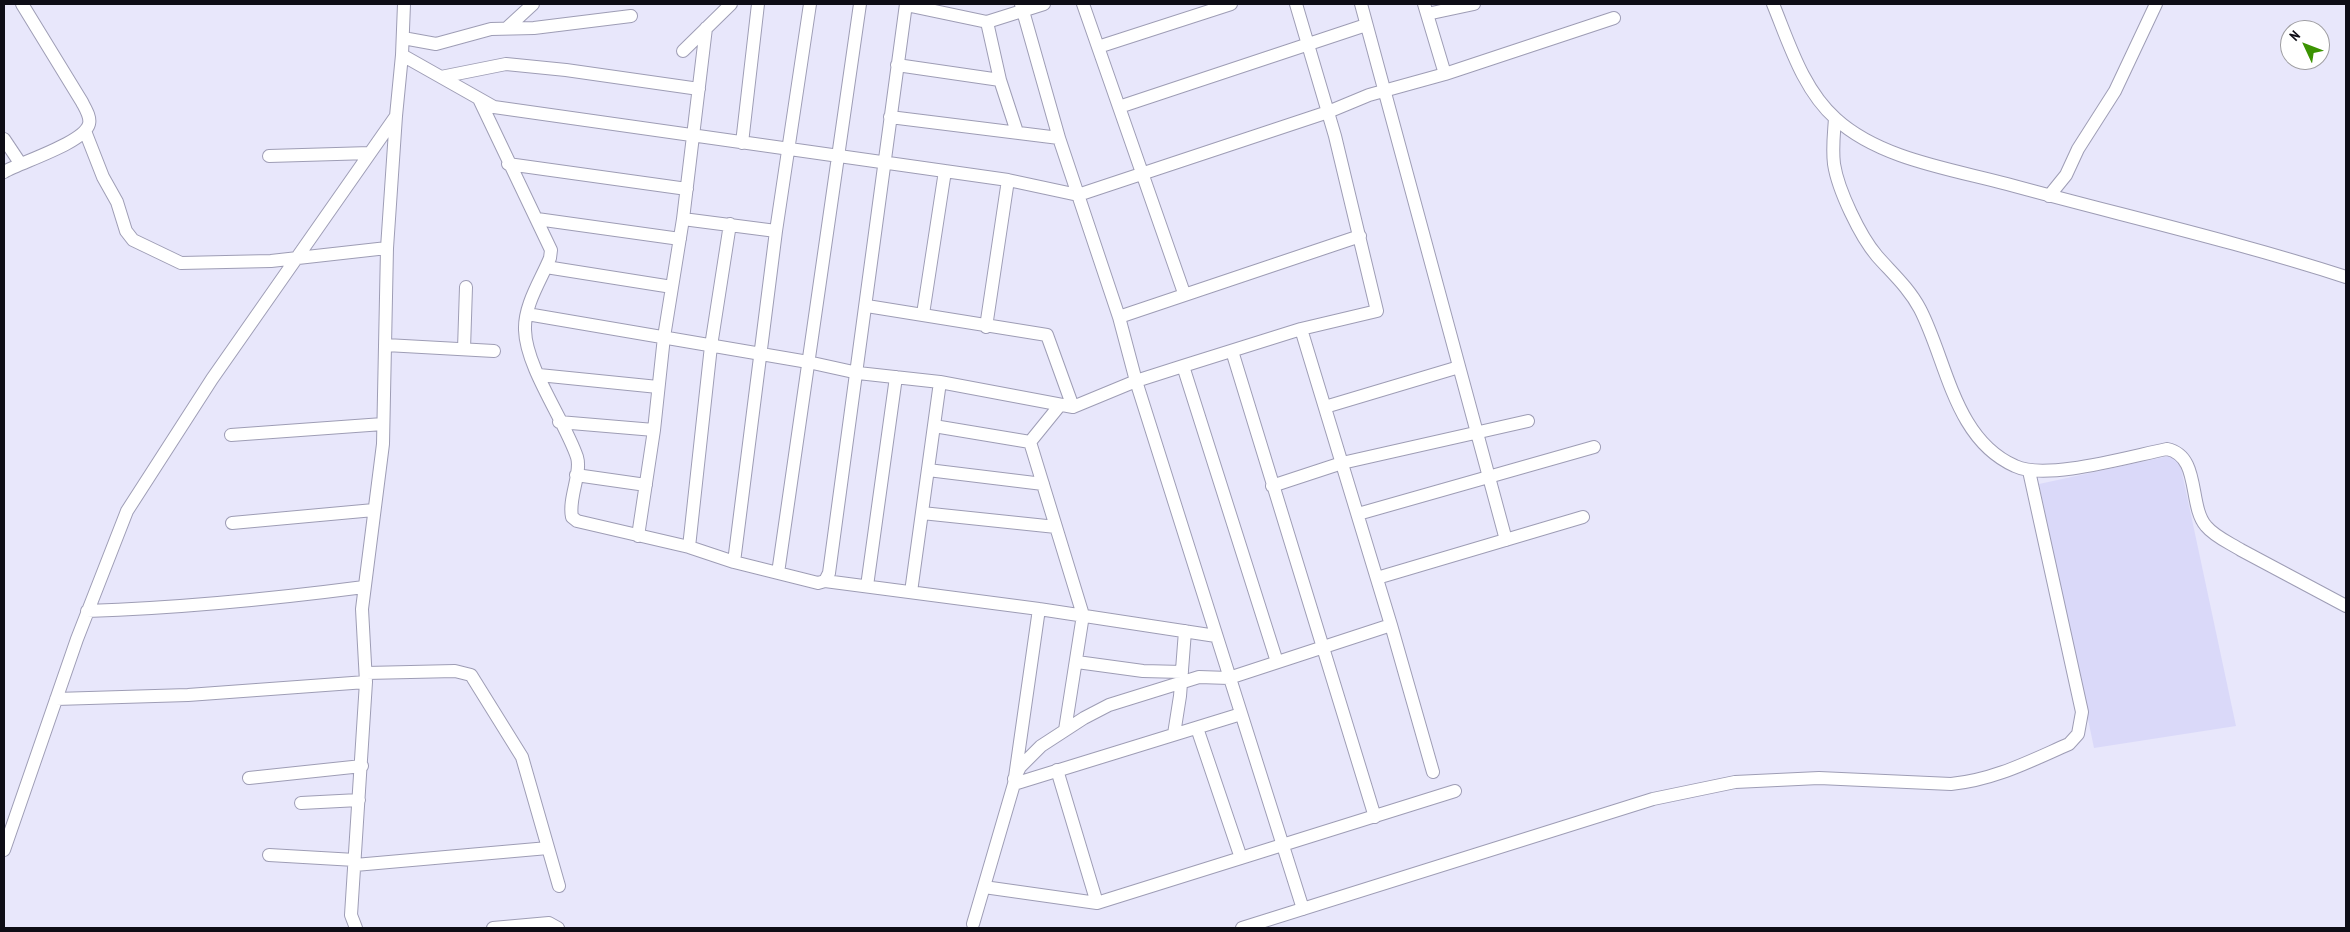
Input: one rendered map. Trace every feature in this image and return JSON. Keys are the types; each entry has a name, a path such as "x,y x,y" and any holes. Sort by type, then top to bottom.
{"street":[{"path":"4,172 20,163 60,148 85,132 90,118 22,4"},
{"path":"356,928 351,915 362,766 366,678 362,609 383,424 388,248 404,4"},
{"path":"507,28 533,4"},
{"path":"683,51 731,4"},
{"path":"742,143 758,4"},
{"path":"734,562 759,354 810,4"},
{"path":"778,572 860,4"},
{"path":"825,581 829,573 858,372 906,5 988,22 1022,8 1044,4"},
{"path":"1083,4 1184,294"},
{"path":"1098,47 1231,4"},
{"path":"1030,442 1066,406 1136,381 1301,329 1377,311 1328,112 1296,4"},
{"path":"1361,4 1506,540"},
{"path":"1445,74 1426,9 1474,4"},
{"path":"1773,4 1810,88 1835,118 1863,140 1890,151 2049,196 2195,234 2346,278"},
{"path":"2049,196 2066,175 2078,149 2114,91 2156,4"},
{"path":"1022,8 1059,138 1119,317 1136,381 1303,909"},
{"path":"403,38 436,44 491,28 534,28 631,16"},
{"path":"402,55 494,107 1008,180 1078,195 1328,112 1384,90 1445,74 1614,18"},
{"path":"988,22 1000,80 1017,132"},
{"path":"1119,107 1366,25"},
{"path":"638,536 654,430 664,337 683,219 706,28"},
{"path":"441,77 506,64 566,70 699,89"},
{"path":"897,65 1000,80"},
{"path":"479,99 508,164 551,250 527,314 525,331 539,375 559,422 578,459 570,508 572,517 638,536 690,547 734,562 818,583 825,581 867,586 1083,615 1216,636"},
{"path":"4,850 87,611 127,511 212,379 396,116"},
{"path":"890,117 1059,138"},
{"path":"1835,118 1833,150 1835,167 1852,216 1865,239 1910,292 1927,323 1949,384 1976,437 2001,458 2029,471 2052,472 2167,449 2174,450 2186,462 2202,518 2212,532 2255,558 2346,606"},
{"path":"85,132 117,202 126,232 133,240 181,263 271,261 388,248"},
{"path":"4,139 20,163"},
{"path":"269,156 370,153"},
{"path":"508,164 687,189"},
{"path":"923,314 945,171"},
{"path":"986,327 1008,180"},
{"path":"537,219 680,239"},
{"path":"683,219 776,231"},
{"path":"690,547 711,346 730,224"},
{"path":"1119,317 1360,236"},
{"path":"546,267 672,287"},
{"path":"464,349 466,287"},
{"path":"867,306 1047,336 1066,406"},
{"path":"527,314 858,372 940,382 1066,406"},
{"path":"1301,329 1358,514 1433,772"},
{"path":"386,345 494,351"},
{"path":"1232,351 1375,817"},
{"path":"1183,366 1276,662"},
{"path":"1325,407 1459,368"},
{"path":"539,375 658,387"},
{"path":"867,586 896,377"},
{"path":"911,592 940,382"},
{"path":"1272,486 1342,463 1528,421"},
{"path":"559,422 654,430"},
{"path":"231,435 383,424"},
{"path":"934,426 1030,442"},
{"path":"1030,442 1083,615 1066,730"},
{"path":"1358,514 1594,447"},
{"path":"928,470 1043,484"},
{"path":"1242,928 1653,798 1735,782 1819,778 1951,784 1973,782 1996,776 2069,744 2078,734 2082,712 2029,471"},
{"path":"576,475 646,485"},
{"path":"232,523 374,510"},
{"path":"922,512 1056,527"},
{"path":"1377,578 1583,517"},
{"path":"87,611 158,609 256,601 364,587"},
{"path":"1014,781 1039,609"},
{"path":"1077,662 1181,677 1230,678 1391,625"},
{"path":"1174,734 1185,631"},
{"path":"56,699 188,695 455,671 472,675 522,757 559,886"},
{"path":"973,924 1014,781 1020,767 1028,758 1066,730 1109,705 1181,677"},
{"path":"1014,781 1057,770 1241,714"},
{"path":"1197,728 1241,858"},
{"path":"249,778 362,766"},
{"path":"1057,770 1097,903"},
{"path":"984,887 1097,903 1454,791"},
{"path":"301,803 359,800"},
{"path":"269,855 355,862 548,848"},
{"path":"493,928 549,923 558,928"}],"shaded area":[{"path":"2178,454 2236,726 2094,748 2039,484"}]}
